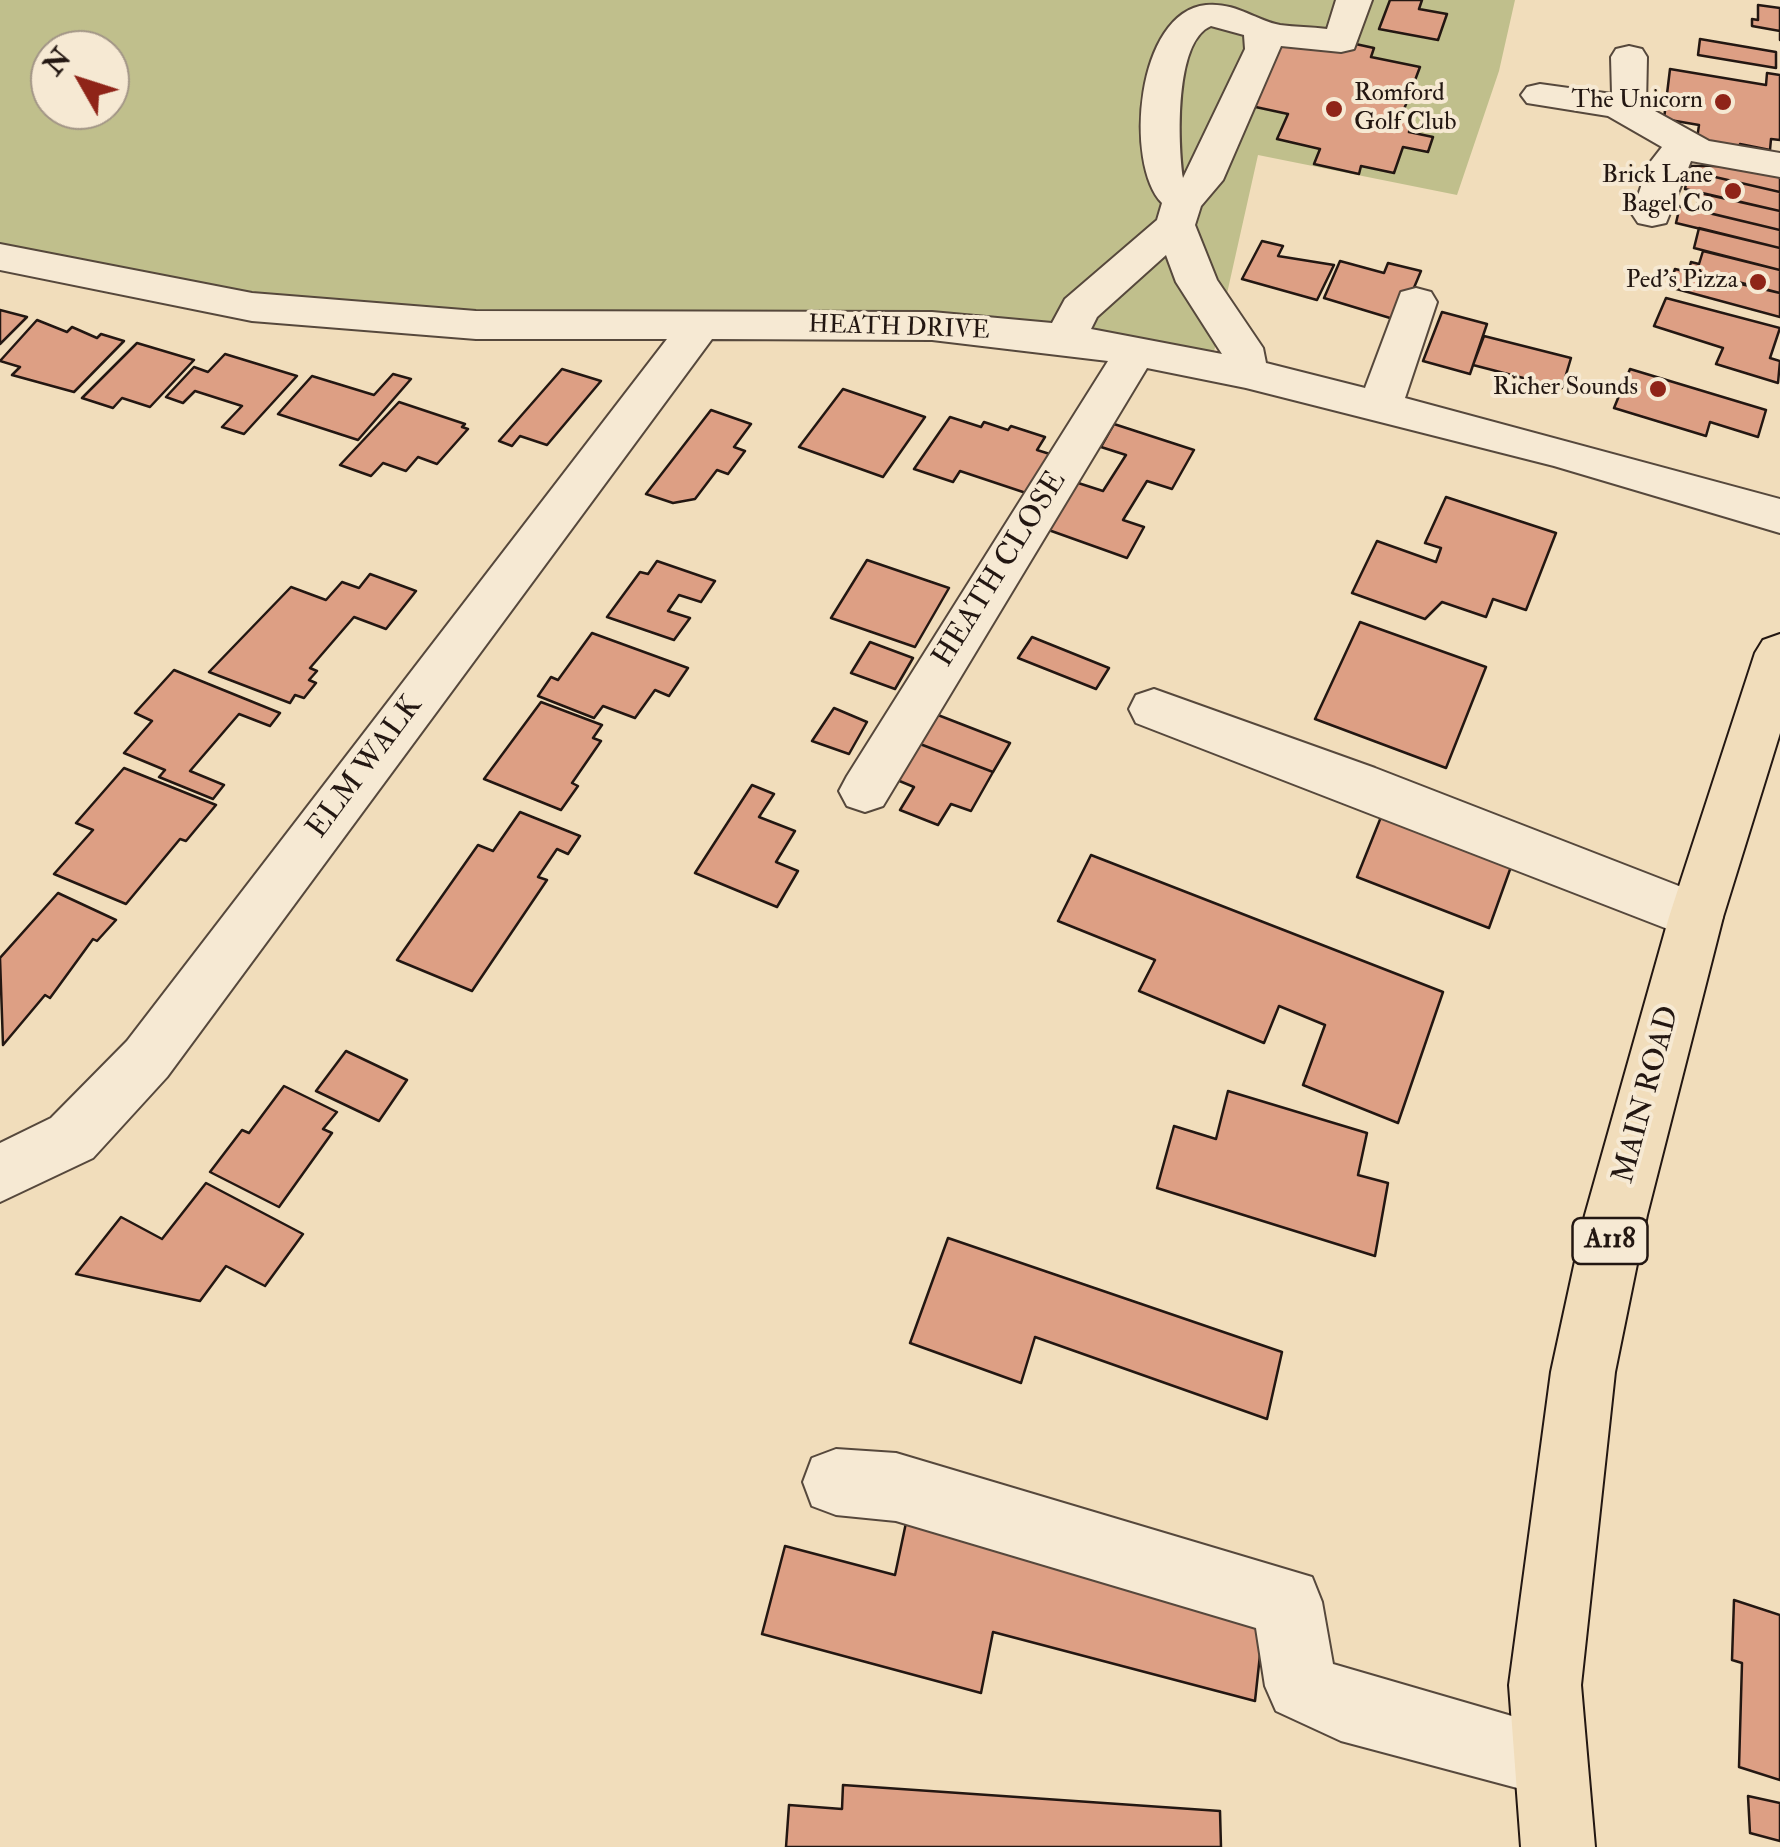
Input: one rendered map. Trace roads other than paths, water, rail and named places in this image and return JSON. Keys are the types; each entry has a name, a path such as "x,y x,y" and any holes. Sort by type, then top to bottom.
{"main road":[{"name":"MAIN ROAD","path":"1558,1847 1545,1686 1583,1372 1616,1214 1696,918 1780,653"}],"street":[{"path":"1160,0 1160,8 1177,34"},
{"path":"1246,373 1242,348 1197,282 1166,183 1166,72 1177,34 1198,17 1219,15 1256,24 1265,34 1341,41 1354,0"},
{"path":"1064,338 1080,309 1178,213 1203,180 1264,50 1265,34"},
{"path":"1626,111 1631,91 1630,57"},
{"path":"1540,94 1626,111 1698,150 1780,166"},
{"path":"1652,214 1667,165 1686,144"},
{"name":"HEATH DRIVE","path":"0,257 252,307 476,325 932,326 1064,338 1246,373 1379,410 1556,451 1780,516"},
{"path":"1379,410 1416,302"},
{"name":"ELM WALK","path":"0,1174 72,1138 147,1059 700,326"},
{"name":"HEATH CLOSE","path":"864,791 1137,349"},
{"path":"1154,709 1357,783 1696,918"},
{"path":"836,1482 896,1487 1288,1602 1300,1686 1341,1705 1552,1761"}],"place":[{"name":"The Unicorn","path":"1723,102"},
{"name":"Romford Golf Club","path":"1334,109"},
{"name":"Brick Lane Bagel Co","path":"1733,191"},
{"name":"Ped's Pizza","path":"1758,282"},
{"name":"Richer Sounds","path":"1658,389"}]}
